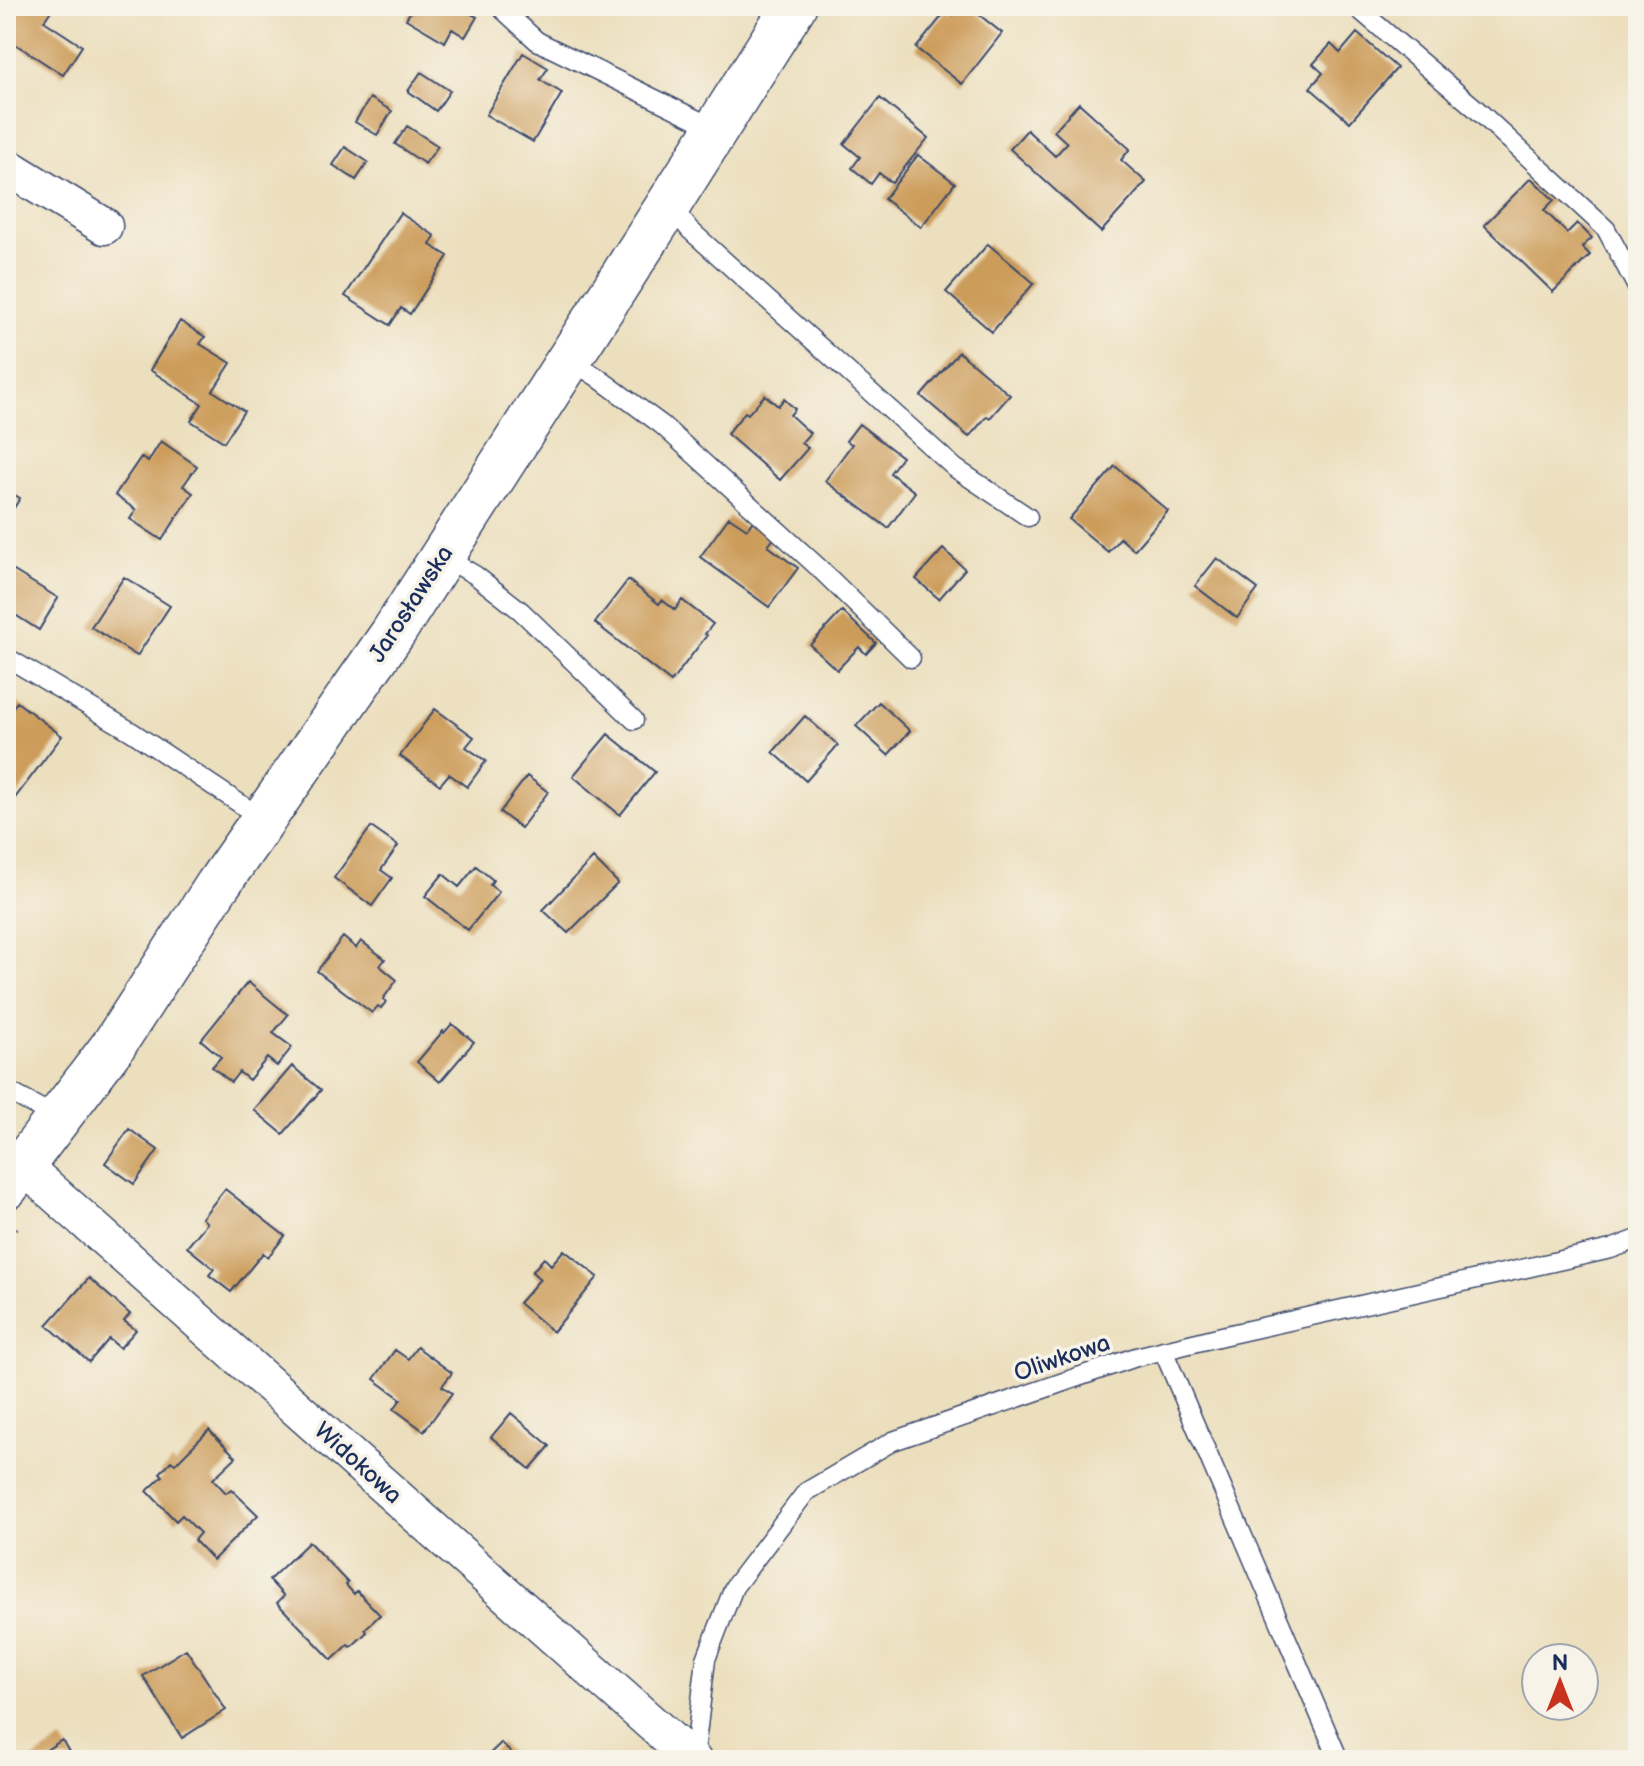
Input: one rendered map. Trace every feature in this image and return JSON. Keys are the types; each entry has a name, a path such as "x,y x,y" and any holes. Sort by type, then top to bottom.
{"main road":[{"name":"Jarosławska","path":"14,1176 113,1046 217,886 393,633 794,6"}],"street":[{"path":"6,166 104,226"},
{"name":"Widokowa","path":"14,1176 694,1760"}],"lane":[{"path":"499,6 537,41 716,129"},
{"path":"1355,6 1475,108 1606,229 1638,289"},
{"path":"669,204 690,230 955,468 1028,517"},
{"path":"569,359 662,425 819,568 911,658"},
{"path":"442,556 475,575 521,611 634,720"},
{"path":"6,657 132,732 263,819"},
{"path":"6,1090 58,1118"},
{"name":"Oliwkowa","path":"694,1760 706,1659 734,1587 806,1492 893,1441 1136,1357 1611,1249 1638,1239"},
{"path":"1163,1350 1339,1760"}],"building":[{"path":"6,6 54,6 44,21 82,46 63,75 6,38"},
{"path":"414,6 466,6 464,10 477,17 465,37 452,29 445,42 406,19"},
{"path":"593,6 615,6 609,16"},
{"path":"960,6 968,6 1002,33 962,84 916,48 947,10 953,15"},
{"path":"1357,33 1397,68 1350,122 1310,88 1323,73 1313,64 1331,44 1340,53"},
{"path":"523,53 548,68 540,80 562,93 533,142 486,115"},
{"path":"421,72 450,91 436,111 408,91"},
{"path":"370,98 392,111 377,135 355,122"},
{"path":"880,98 928,138 892,183 879,173 871,184 852,168 860,157 844,144"},
{"path":"1079,103 1130,149 1121,160 1146,182 1101,232 1010,149 1027,130 1055,156 1067,143 1054,131"},
{"path":"407,126 438,146 425,164 395,144"},
{"path":"345,147 368,162 356,180 333,165"},
{"path":"918,155 955,183 921,227 884,199"},
{"path":"1531,178 1554,200 1544,210 1567,233 1577,223 1592,238 1582,247 1590,255 1553,292 1484,225"},
{"path":"400,213 435,236 430,245 448,256 410,314 401,308 390,325 345,296"},
{"path":"988,244 1034,283 992,332 946,292"},
{"path":"180,321 205,337 200,344 231,363 213,391 244,411 224,442 191,421 202,404 150,370"},
{"path":"959,352 1010,395 969,437 921,396"},
{"path":"765,395 778,406 784,399 795,409 790,415 810,433 801,443 808,448 780,480 727,434 745,412 748,414"},
{"path":"859,424 902,457 890,473 915,492 888,528 825,481 852,444 846,441"},
{"path":"161,441 197,466 183,486 193,493 162,540 130,519 136,510 115,495 141,457 148,462"},
{"path":"1115,466 1168,511 1134,550 1120,538 1108,552 1069,519"},
{"path":"6,490 20,498 6,521"},
{"path":"729,517 747,529 753,521 775,537 768,546 798,568 769,607 700,557"},
{"path":"943,549 965,569 939,599 916,579"},
{"path":"1217,558 1258,589 1237,618 1195,586"},
{"path":"6,566 58,598 39,630 6,609"},
{"path":"124,577 170,606 137,656 91,627"},
{"path":"628,580 659,604 662,600 675,610 682,600 713,624 671,682 595,623"},
{"path":"842,611 876,643 866,654 859,647 837,670 810,645"},
{"path":"17,702 62,736 15,798 6,791 6,716"},
{"path":"879,702 910,731 888,755 856,726"},
{"path":"435,709 474,737 466,747 486,761 467,787 449,774 440,785 400,756"},
{"path":"805,716 838,745 806,781 773,752"},
{"path":"608,734 655,772 620,815 573,776"},
{"path":"527,776 548,792 521,828 500,812"},
{"path":"371,827 398,846 381,870 392,878 372,906 334,878"},
{"path":"593,858 618,883 568,933 543,910"},
{"path":"476,866 493,880 490,885 499,892 468,930 425,896 443,874 459,887"},
{"path":"343,937 356,948 361,941 385,959 380,966 397,980 383,999 386,1002 372,1013 317,971"},
{"path":"248,982 288,1015 273,1033 292,1047 277,1066 267,1058 249,1080 239,1072 231,1082 212,1067 221,1057 201,1040"},
{"path":"452,1024 474,1042 440,1082 417,1062"},
{"path":"292,1066 321,1090 283,1134 254,1110"},
{"path":"129,1129 158,1150 134,1184 105,1163"},
{"path":"225,1189 285,1236 268,1257 263,1253 231,1292 209,1275 214,1269 187,1247 207,1223 202,1218"},
{"path":"564,1250 598,1277 553,1332 519,1303 540,1279 532,1272 544,1258 551,1265"},
{"path":"89,1278 130,1314 124,1321 136,1330 120,1348 109,1339 89,1362 47,1325"},
{"path":"417,1347 452,1373 442,1386 452,1393 424,1431 394,1409 401,1399 374,1379 395,1350 408,1359"},
{"path":"511,1413 550,1446 530,1469 491,1437"},
{"path":"209,1430 236,1457 213,1479 226,1493 231,1489 258,1515 213,1560 194,1540 200,1533 182,1515 176,1521 147,1491 163,1476 160,1473 171,1461 175,1464"},
{"path":"309,1542 348,1583 346,1585 354,1594 357,1591 380,1615 351,1647 348,1645 332,1660 277,1603 284,1596 269,1580"},
{"path":"186,1649 226,1710 182,1738 143,1676"},
{"path":"62,1740 74,1760 31,1760"},
{"path":"501,1743 518,1760 483,1760"}]}
